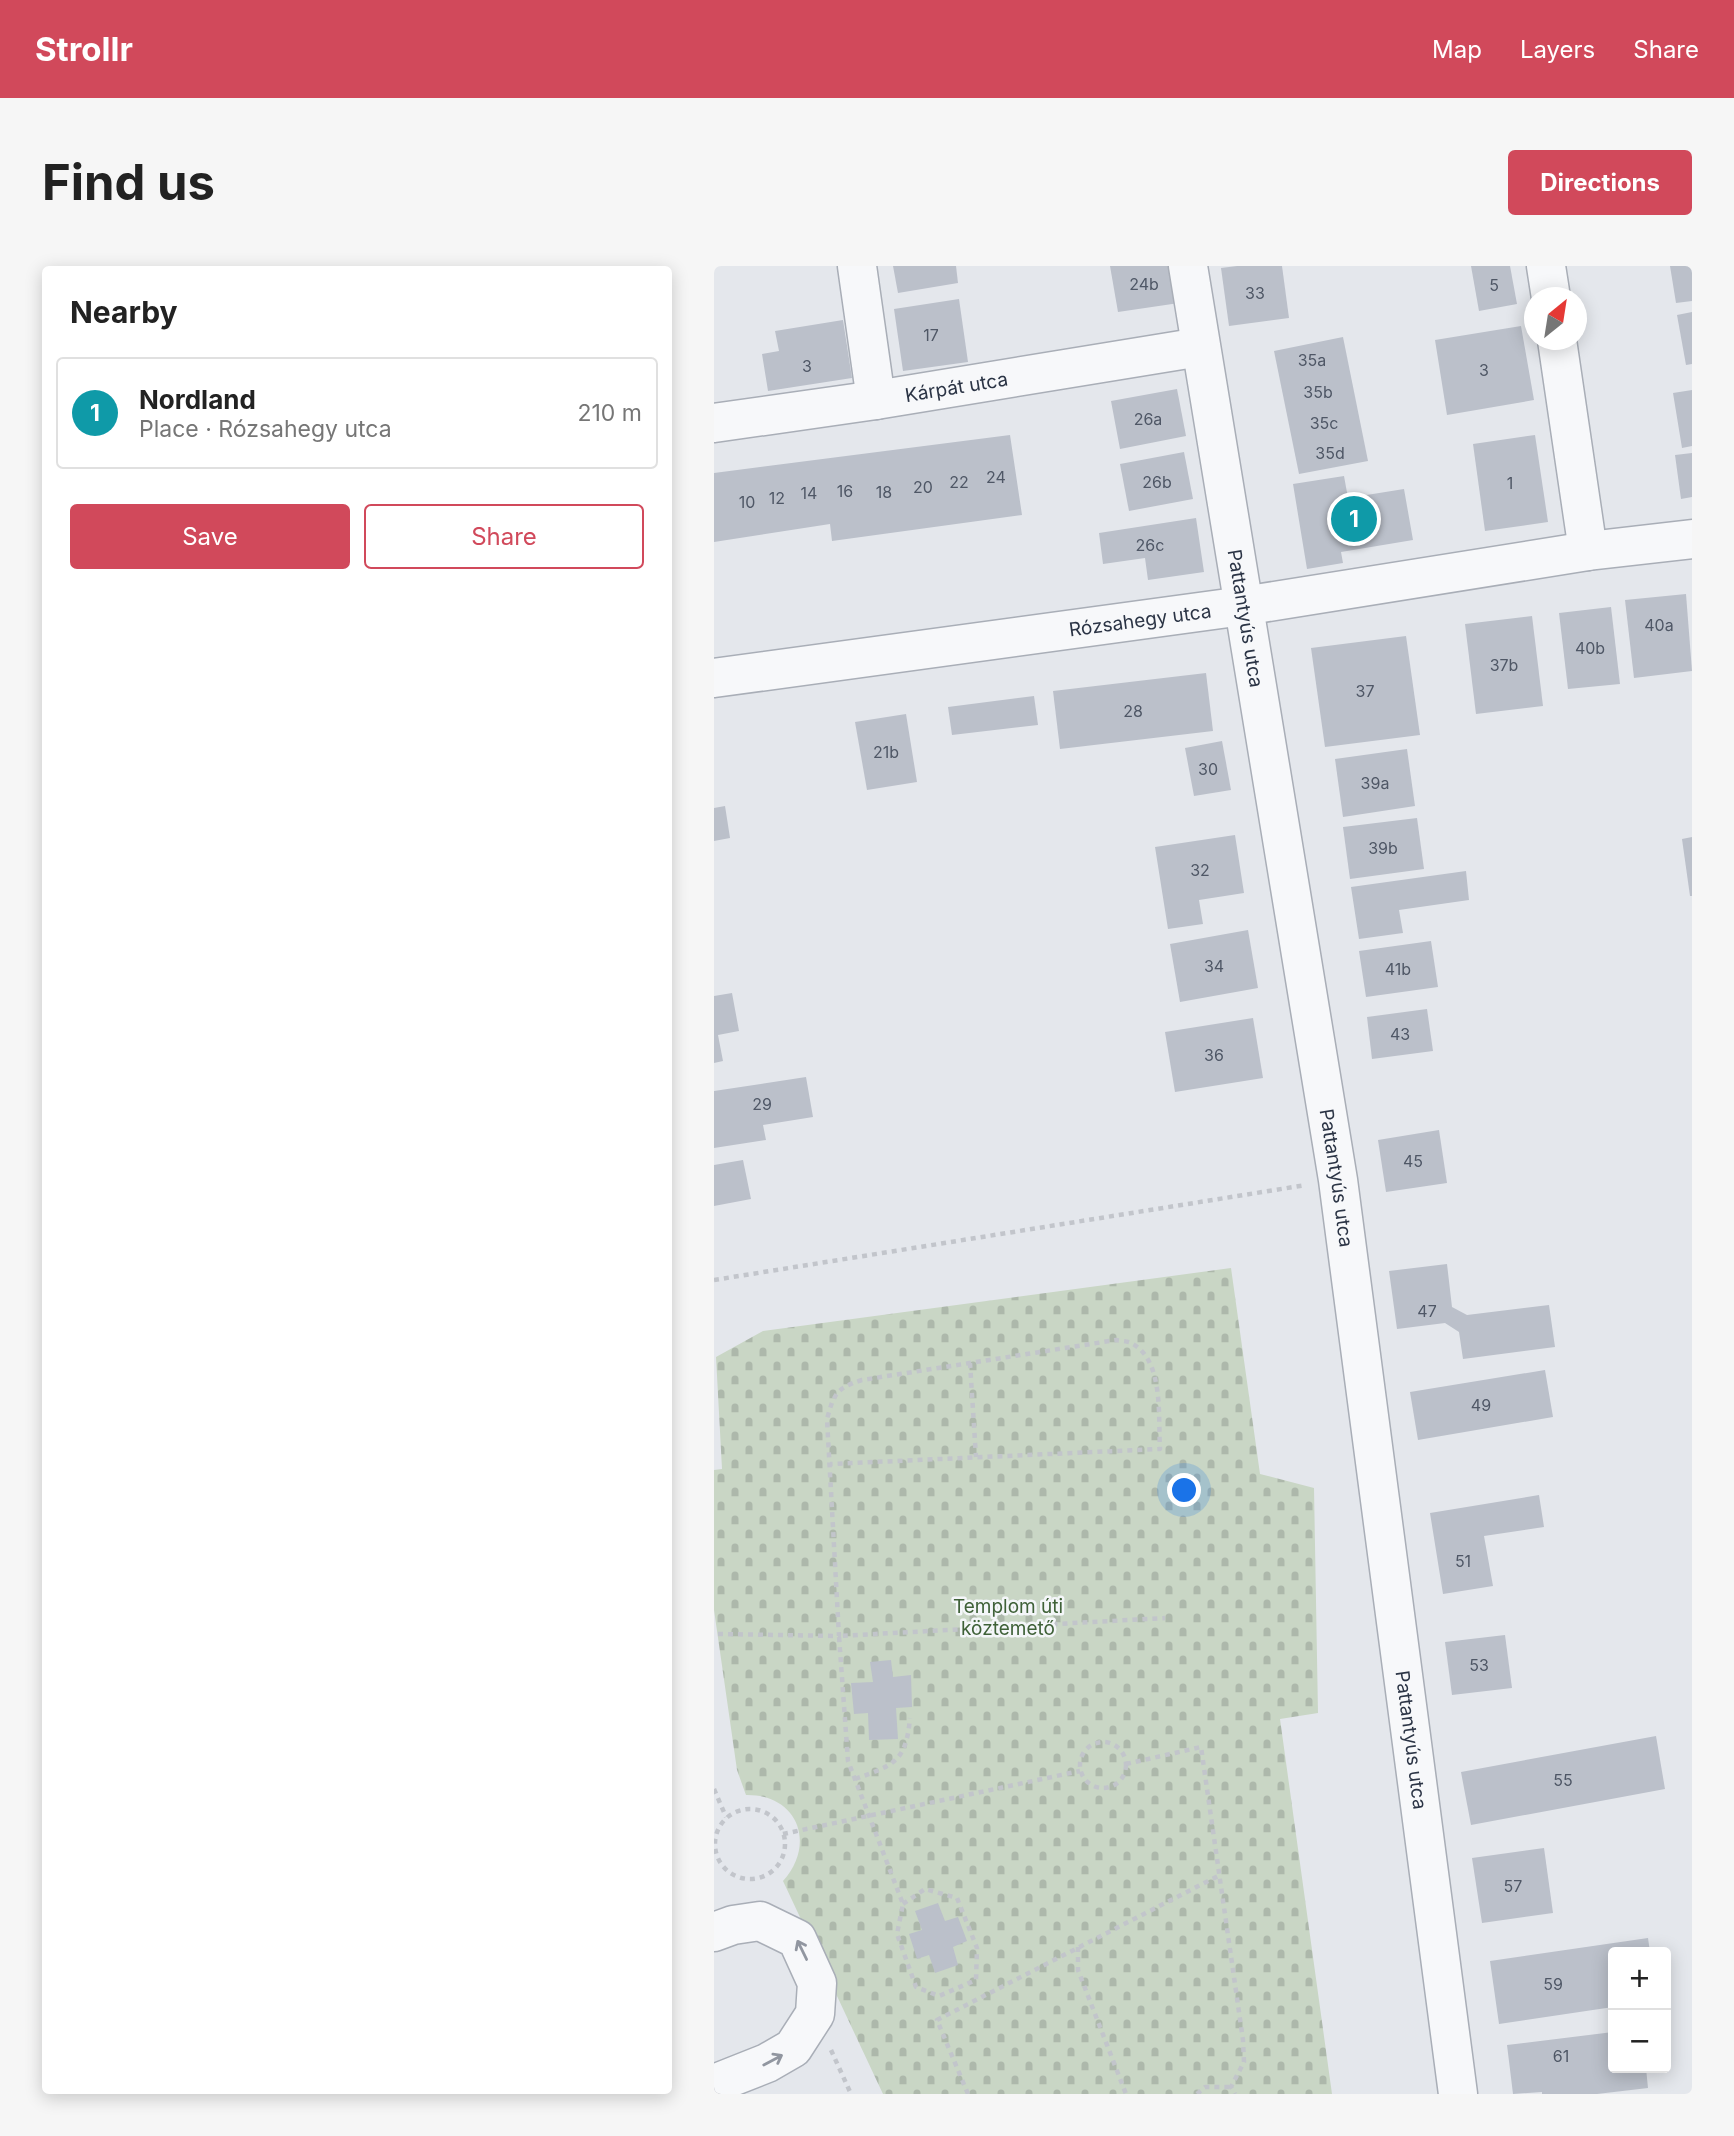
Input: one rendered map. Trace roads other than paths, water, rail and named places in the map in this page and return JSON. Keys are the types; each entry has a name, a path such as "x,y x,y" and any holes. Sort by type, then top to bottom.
{"street":[{"path":"857,266 876,400"},
{"name":"Pattantyús utca","path":"1188,266 1338,1180 1458,2094"},
{"path":"1546,266 1549,287"},
{"name":"Kárpát utca","path":"714,423 876,400 1200,347"},
{"path":"1558,350 1588,551"},
{"name":"Rózsahegy utca","path":"714,678 1243,606 1588,551 1692,539"},
{"path":"714,1932 733,1925 761,1922 797,1939 817,1983 815,2014 793,2048 767,2063 714,2084"}],"place":[{"name":"Nordland","path":"1354,519"}],"park label":[{"name":"Templom úti köztemető","path":"1008,1617"}]}
